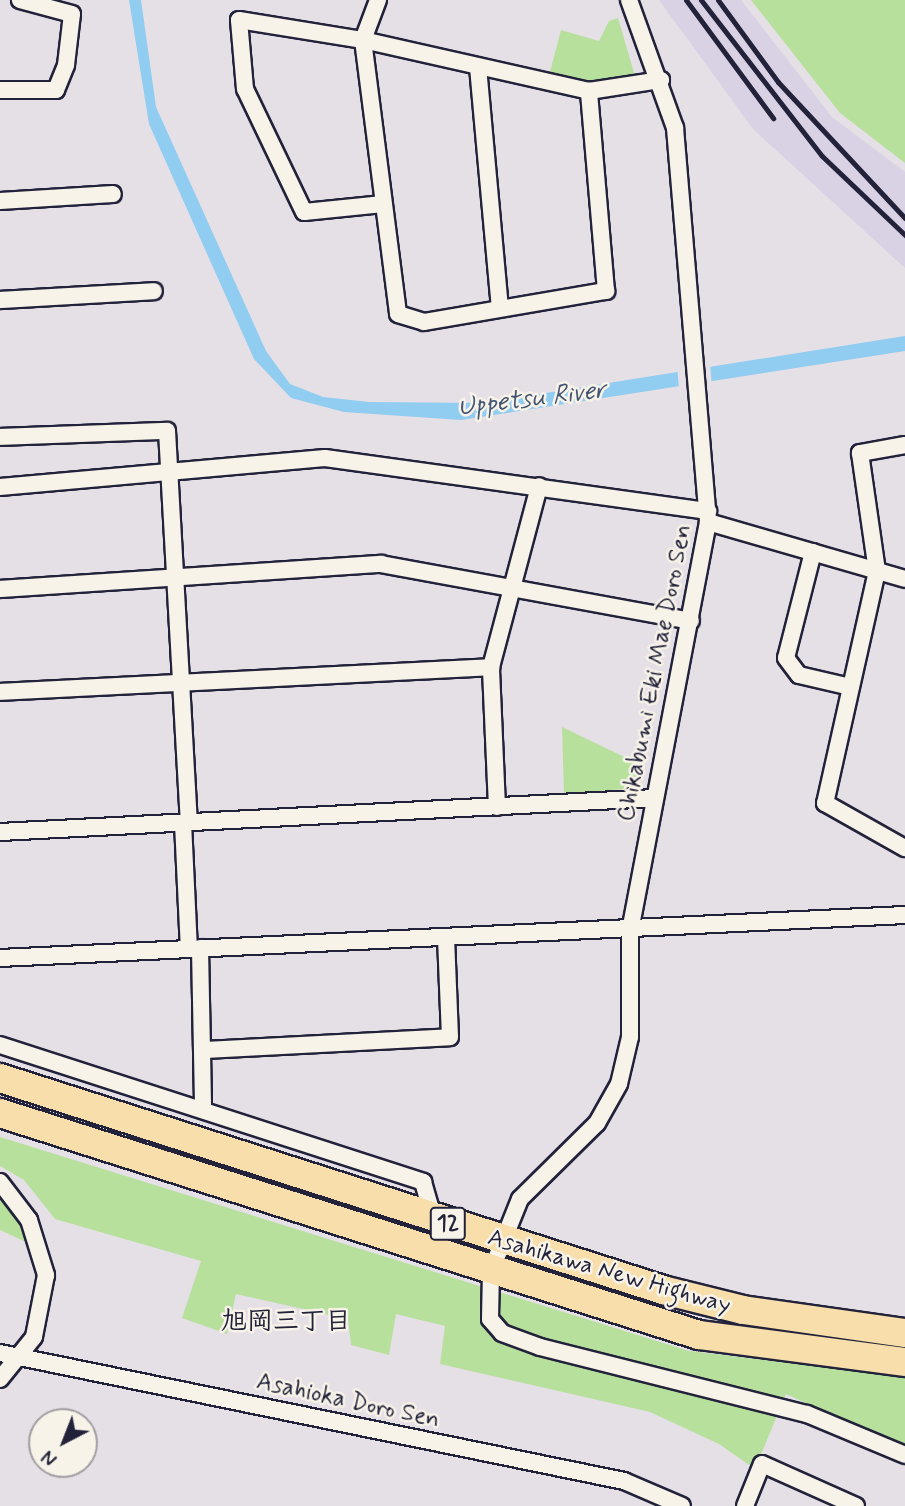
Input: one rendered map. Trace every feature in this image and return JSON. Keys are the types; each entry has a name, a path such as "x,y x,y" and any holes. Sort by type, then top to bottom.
{"highway":[{"name":"Asahikawa New Highway","path":"0,1078 501,1240 743,1310 905,1333"},
{"name":"Asahikawa New Highway","path":"0,1113 699,1335 905,1362"}],"street":[{"path":"0,90 56,90 66,65 70,7 20,0"},
{"path":"378,0 363,40 398,314 424,322 606,291 589,91"},
{"path":"383,204 303,212 245,89 239,20 363,40 589,91 661,80 629,0"},
{"path":"478,67 500,307"},
{"name":"Chikabumi Eki Mae Doro Sen","path":"661,80 675,128 708,516 691,621 630,929 630,1037 620,1084 597,1123 520,1199 501,1240 491,1271 490,1319 502,1333 807,1414 905,1455"},
{"path":"0,201 113,194"},
{"path":"0,300 154,291"},
{"path":"0,437 167,431 186,822 194,948 205,1050 203,1107"},
{"path":"905,445 860,453 877,571 825,803 905,848"},
{"path":"0,487 171,477 326,458 539,486 708,516 813,552 905,579"},
{"path":"497,807 491,667 539,486"},
{"path":"813,552 786,659 799,675 851,687"},
{"path":"0,589 381,564 691,621"},
{"path":"0,692 491,667"},
{"path":"0,832 655,798"},
{"path":"0,958 905,915"},
{"path":"205,1050 450,1037 446,938"},
{"path":"0,1045 203,1107 423,1182 433,1218"},
{"path":"0,1182 29,1220 46,1275 45,1304 21,1356 0,1379"},
{"name":"Asahioka Doro Sen","path":"0,1353 624,1481 682,1506"},
{"path":"745,1506 762,1464 856,1506"}],"shaded area":[{"path":"659,0 741,0 832,117 905,172 905,268 753,129"}],"green space":[{"path":"751,0 905,0 905,163 840,113"},
{"path":"618,18 635,76 591,81 550,72 561,30 599,41 609,21"},
{"path":"562,727 641,765 635,788 564,794"},
{"path":"0,1137 689,1351 905,1377 905,1448 786,1394 755,1469 719,1444 650,1412 440,1364 445,1326 396,1314 389,1355 351,1345 348,1319 236,1294 227,1334 182,1318 201,1261 55,1219 24,1180 0,1166"},
{"path":"0,1182 41,1249 0,1230"}],"water":[{"name":"Uppetsu River","path":"129,0 141,0 156,107 266,351 290,384 323,397 369,402 482,403 905,336 905,351 461,420 344,412 291,398 254,359 149,124"}],"pier":[{"path":"710,364 712,386 679,389 677,367"}],"railway":[{"path":"686,0 773,118"},
{"path":"701,0 822,156 905,235"},
{"path":"718,0 778,82 905,218"}],"district":[{"name":"旭岡三丁目","path":"286,1323"}]}
